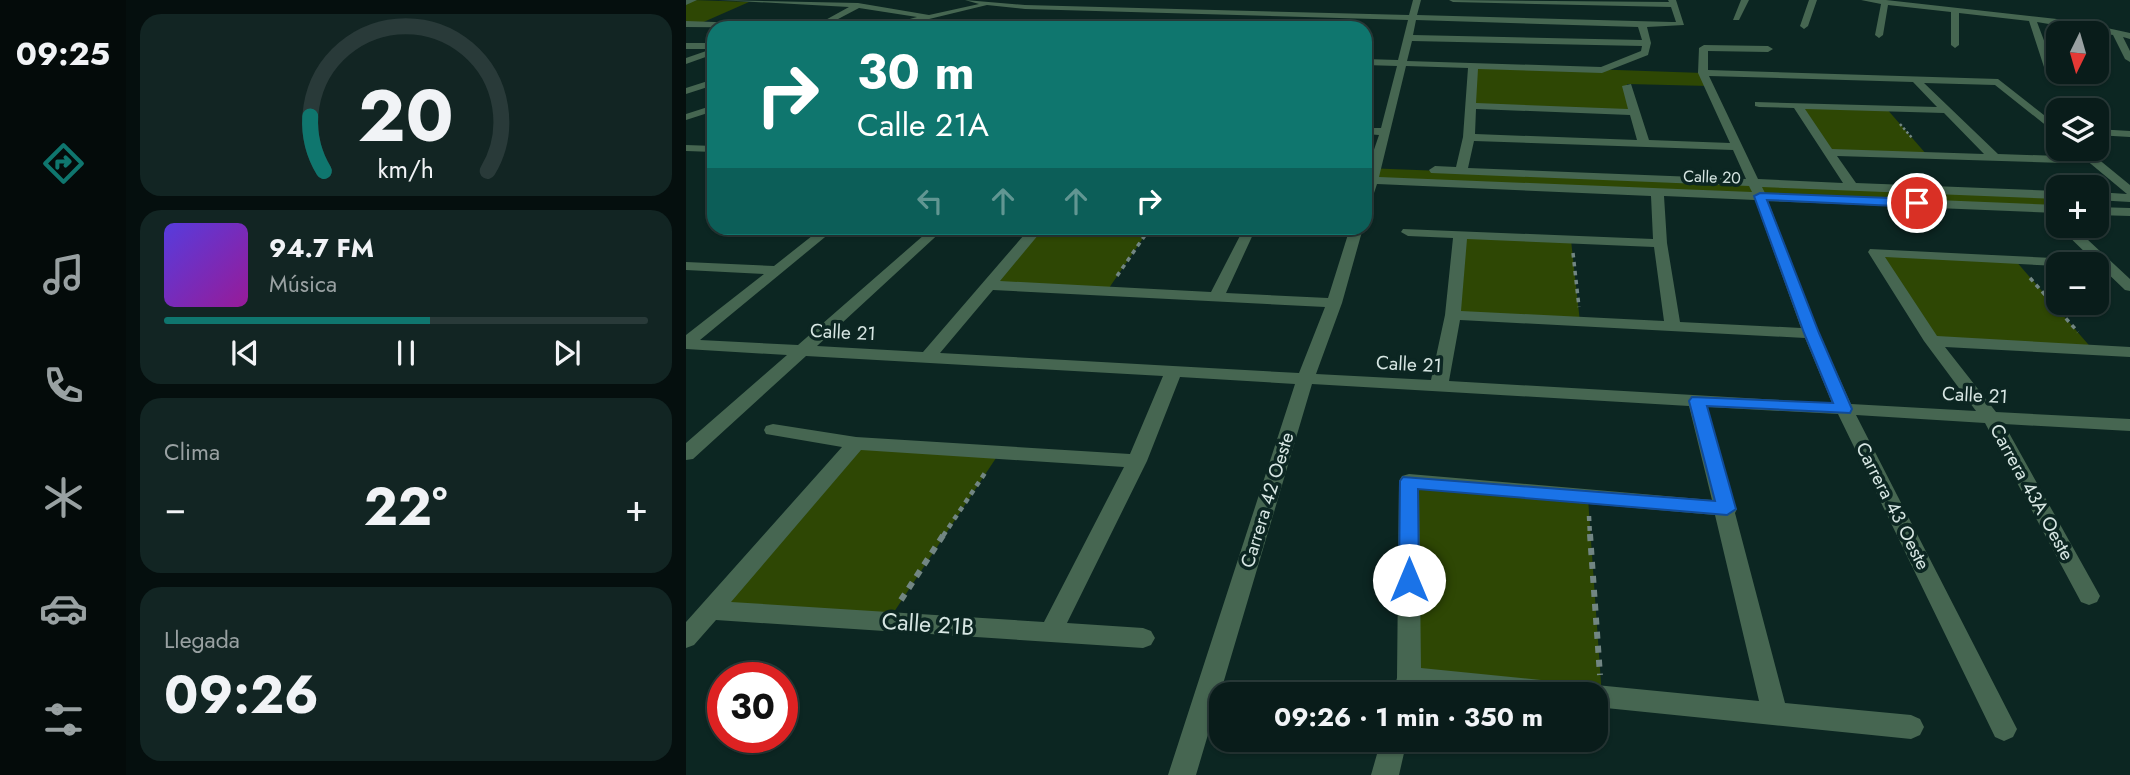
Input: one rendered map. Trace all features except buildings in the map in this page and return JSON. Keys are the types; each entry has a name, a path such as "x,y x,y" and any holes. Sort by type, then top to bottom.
{"street":[{"path":"686,3 693,0"},
{"path":"722,0 858,5 928,17"},
{"path":"828,21 867,0"},
{"path":"969,0 988,4"},
{"path":"911,21 988,4 1021,0"},
{"path":"1372,167 1386,132 1417,0"},
{"path":"933,21 1001,3 1412,19 1642,25 1681,23 1674,3 1453,0"},
{"path":"1736,18 1745,0"},
{"path":"1804,26 1813,0"},
{"path":"1865,0 2032,19 2130,36"},
{"path":"699,24 749,2"},
{"path":"1879,35 1885,2"},
{"path":"766,21 803,3"},
{"path":"1955,10 1955,44"},
{"path":"2032,19 2046,59"},
{"path":"686,24 707,24"},
{"path":"1372,61 1602,70 1645,54 1647,43 1642,25"},
{"path":"2116,33 2130,59"},
{"path":"1409,38 1647,43"},
{"path":"686,46 707,48"},
{"path":"1768,49 1704,48 1703,73 1998,82 2046,121"},
{"path":"686,61 707,52"},
{"path":"1461,171 1469,137 1474,65"},
{"name":"Carrera 43 Oeste","path":"1703,73 1756,190 1811,333 1844,409 2004,729"},
{"path":"686,83 707,77"},
{"path":"1915,79 1995,158"},
{"path":"686,90 707,84"},
{"path":"1627,86 1644,144"},
{"path":"1759,104 1947,110"},
{"path":"1797,105 1852,187"},
{"path":"1472,106 1634,111"},
{"path":"686,117 707,110"},
{"path":"1372,131 1386,132"},
{"path":"2109,133 2130,134"},
{"path":"1469,137 1737,147"},
{"path":"686,140 707,141"},
{"path":"686,148 707,149"},
{"path":"1828,152 2046,160"},
{"path":"2094,161 2130,191"},
{"name":"Calle 20","path":"1372,174 1461,171 2046,209"},
{"name":"Calle 20","path":"1372,174 1657,192 1852,187 2046,195"},
{"path":"1657,192 1660,243 1673,327"},
{"path":"2109,197 2130,198"},
{"path":"2109,211 2130,212"},
{"path":"1408,232 1660,243"},
{"path":"686,343 821,235"},
{"path":"686,454 931,235"},
{"path":"928,358 1031,235"},
{"path":"1217,296 1247,235"},
{"name":"Carrera 42 Oeste","path":"1182,775 1305,379 1334,303 1355,235"},
{"path":"1439,386 1453,316 1460,235"},
{"path":"2076,238 2088,252"},
{"name":"Carrera 43A Oeste","path":"2015,260 1875,252 1932,341 1991,417 2089,596"},
{"path":"2015,260 2046,261"},
{"path":"686,266 777,271"},
{"path":"2109,271 2130,287"},
{"path":"989,285 1334,303"},
{"path":"1453,316 1811,333"},
{"path":"1932,341 2130,352"},
{"name":"Calle 21","path":"686,343 2130,425"},
{"path":"1051,632 1137,461 1174,371"},
{"path":"1698,401 1727,509 1775,714"},
{"path":"773,430 856,443 1137,461"},
{"path":"686,638 856,443"},
{"path":"1407,682 1409,481 1727,509"},
{"name":"Calle 21B","path":"712,610 1143,638"},
{"path":"1608,698 1911,727"},
{"path":"1385,775 1391,752"}],"path":[{"path":"1886,108 1927,155"},
{"path":"1107,291 1145,235"},
{"path":"1571,240 1580,322"},
{"path":"2015,260 2094,351"},
{"path":"887,621 1000,452"},
{"path":"1588,498 1592,682"}],"green space":[{"path":"693,0 749,2 699,24 686,24 686,3"},
{"path":"1473,65 1703,73 1709,86 1627,84 1634,112 1472,106"},
{"path":"1797,105 1886,108 1927,155 1828,152"},
{"path":"1372,168 2046,195 2046,208 1372,180"},
{"path":"1031,235 1145,235 1107,291 989,285"},
{"path":"1460,235 1571,240 1580,322 1453,315"},
{"path":"1875,252 2015,260 2046,296 2046,315 2063,315 2094,351 1932,341"},
{"path":"856,443 1000,452 888,621 712,610"},
{"path":"1409,481 1588,498 1601,682 1450,682 1409,678"}],"route":[{"path":"1409,580 1409,481 1727,509 1698,401 1844,409 1811,333 1760,196 1917,203"}]}
